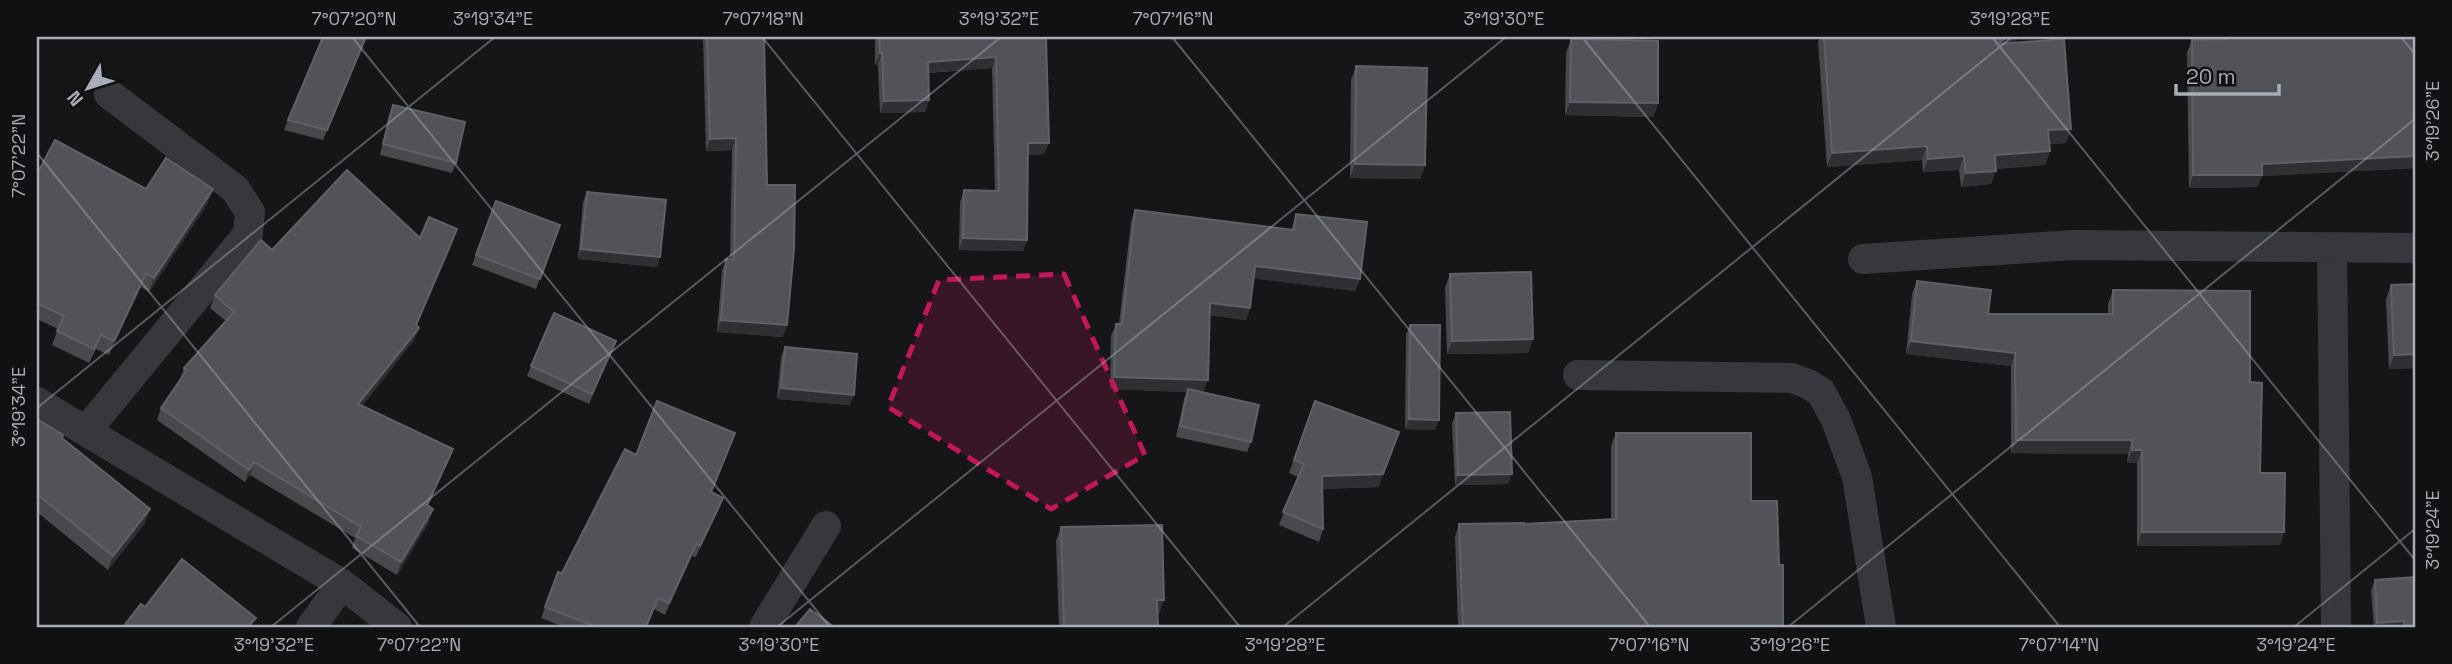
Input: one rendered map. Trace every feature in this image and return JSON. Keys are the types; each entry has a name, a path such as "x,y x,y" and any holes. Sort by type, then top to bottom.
{"street":[{"path":"86,431 248,234 250,212 235,190 109,94"},
{"path":"1863,259 2073,245 2415,248"},
{"path":"2332,248 2336,627"},
{"path":"1578,375 1792,378 1821,392 1836,420 1857,477 1881,627"},
{"path":"37,402 342,584 397,627"},
{"path":"764,627 826,526"},
{"path":"311,627 342,584"}],"highlighted area":[{"path":"1064,274 1145,455 1051,509 888,407 939,280"}],"building":[{"path":"323,37 366,37 327,130 288,120"},
{"path":"707,37 764,37 767,185 795,185 794,249 787,325 721,320 726,259 734,260 736,138 710,139"},
{"path":"879,37 1046,37 1049,143 1028,143 1027,240 963,238 964,190 999,191 996,57 928,62 929,100 884,101"},
{"path":"1824,37 2007,37 1997,44 2064,39 2071,129 2048,130 2050,151 1995,155 1996,171 1966,173 1964,156 1928,159 1927,146 1832,153"},
{"path":"2228,37 2415,37 2415,156 2262,164 2262,175 2193,175 2192,40"},
{"path":"1571,39 1658,41 1658,103 1570,102"},
{"path":"1356,66 1427,68 1425,165 1355,164"},
{"path":"393,105 465,122 456,163 383,144"},
{"path":"55,140 146,189 166,158 213,189 154,278 146,273 114,341 101,335 94,349 57,331 64,316 37,303 37,174"},
{"path":"347,170 420,238 429,217 457,229 416,325 419,328 358,404 453,449 427,505 433,509 401,562 356,536 361,527 254,462 249,470 161,408 187,370 184,368 234,312 215,295 261,240 272,250"},
{"path":"587,192 666,200 660,257 581,249"},
{"path":"496,201 560,225 540,279 476,255"},
{"path":"1135,210 1294,230 1296,214 1367,222 1360,279 1255,266 1250,308 1210,303 1208,380 1114,377 1116,324 1122,324"},
{"path":"1531,272 1533,339 1452,341 1450,274"},
{"path":"1917,281 1991,290 1988,314 2113,314 2113,290 2250,291 2250,382 2262,383 2260,473 2285,473 2284,532 2142,532 2142,450 2132,450 2132,440 2016,440 2015,353 1911,341"},
{"path":"2415,284 2415,354 2394,355 2391,285"},
{"path":"554,313 616,341 592,394 531,366"},
{"path":"1410,325 1440,325 1439,420 1409,419"},
{"path":"785,347 857,354 854,395 781,388"},
{"path":"1188,389 1259,405 1251,442 1180,426"},
{"path":"657,401 735,433 711,492 723,498 700,546 696,544 669,603 658,598 646,627 597,627 545,607 558,572 562,573 625,449 636,455"},
{"path":"1315,401 1399,432 1383,474 1322,476 1323,529 1283,512 1304,464 1294,460"},
{"path":"1510,412 1512,474 1458,475 1456,413"},
{"path":"37,419 63,435 62,438 150,509 113,556 37,494"},
{"path":"1616,433 1751,433 1751,501 1777,501 1779,565 1783,565 1783,627 1463,627 1459,524 1616,519"},
{"path":"1162,525 1164,600 1157,600 1158,627 1064,627 1061,527"},
{"path":"182,559 256,618 248,627 123,627 141,604 145,607"},
{"path":"2415,577 2415,627 2404,627 2404,621 2377,623 2375,580"},
{"path":"810,609 834,627 795,627"}]}
